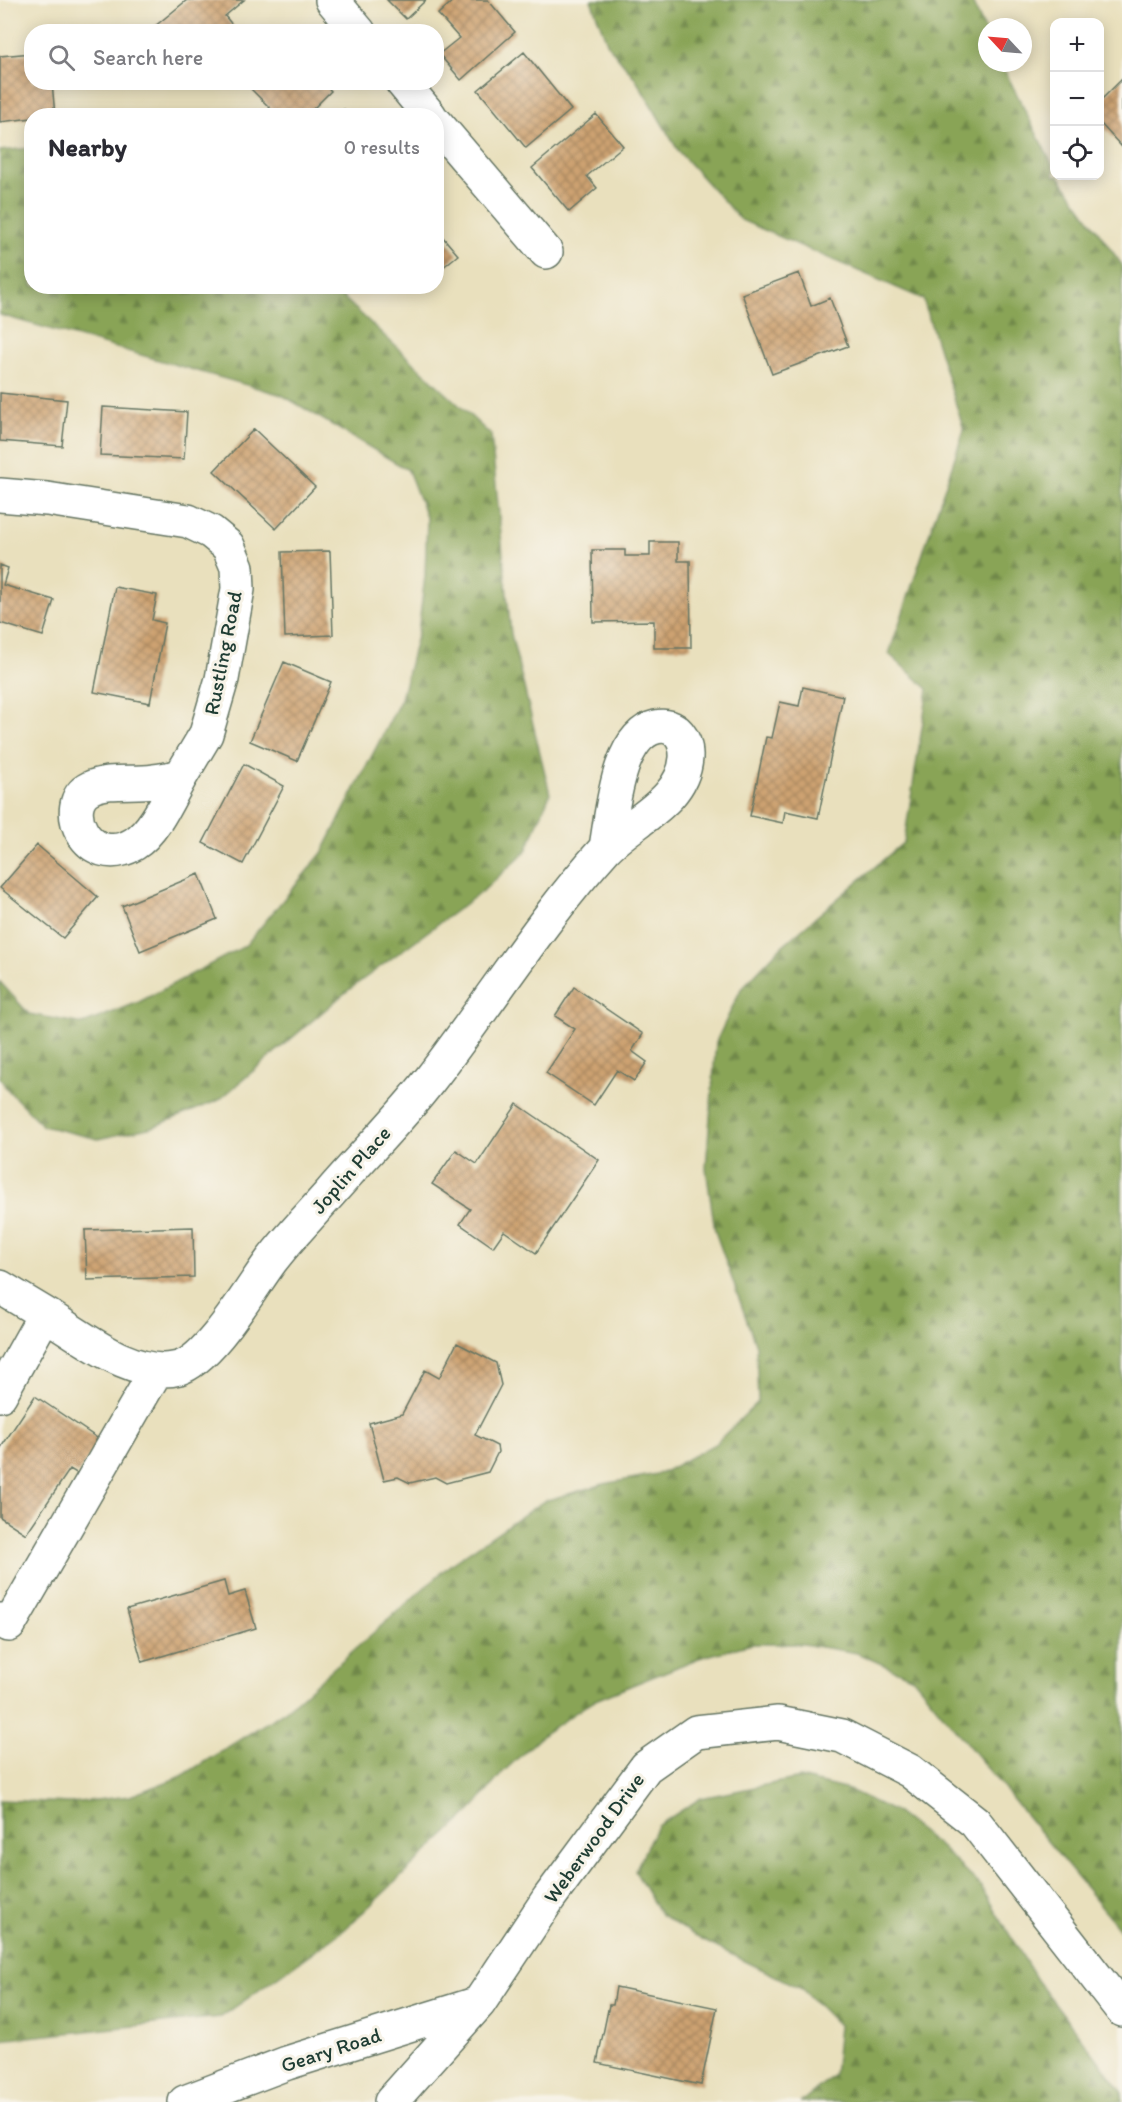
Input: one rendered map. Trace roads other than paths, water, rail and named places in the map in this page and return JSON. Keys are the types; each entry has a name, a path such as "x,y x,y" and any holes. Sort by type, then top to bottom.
{"street":[{"path":"332,0 352,24"},
{"path":"409,90 423,108"},
{"path":"444,132 546,252"},
{"name":"Rustling Road","path":"0,495 46,499 188,521 211,532 228,546 237,567 238,589 222,679 206,734 181,776"},
{"name":"Joplin Place","path":"0,1287 133,1366 156,1371 181,1367 200,1354 226,1324 272,1259 428,1082 522,953 606,847"},
{"path":"0,1395 45,1314"},
{"path":"0,1620 9,1625 156,1371"},
{"name":"Weberwood Drive","path":"391,2102 479,2003 549,1898 646,1767 696,1732 778,1723 842,1736 910,1770 975,1822 1122,2010"},
{"name":"Geary Road","path":"185,2102 286,2063 479,2003"}]}
